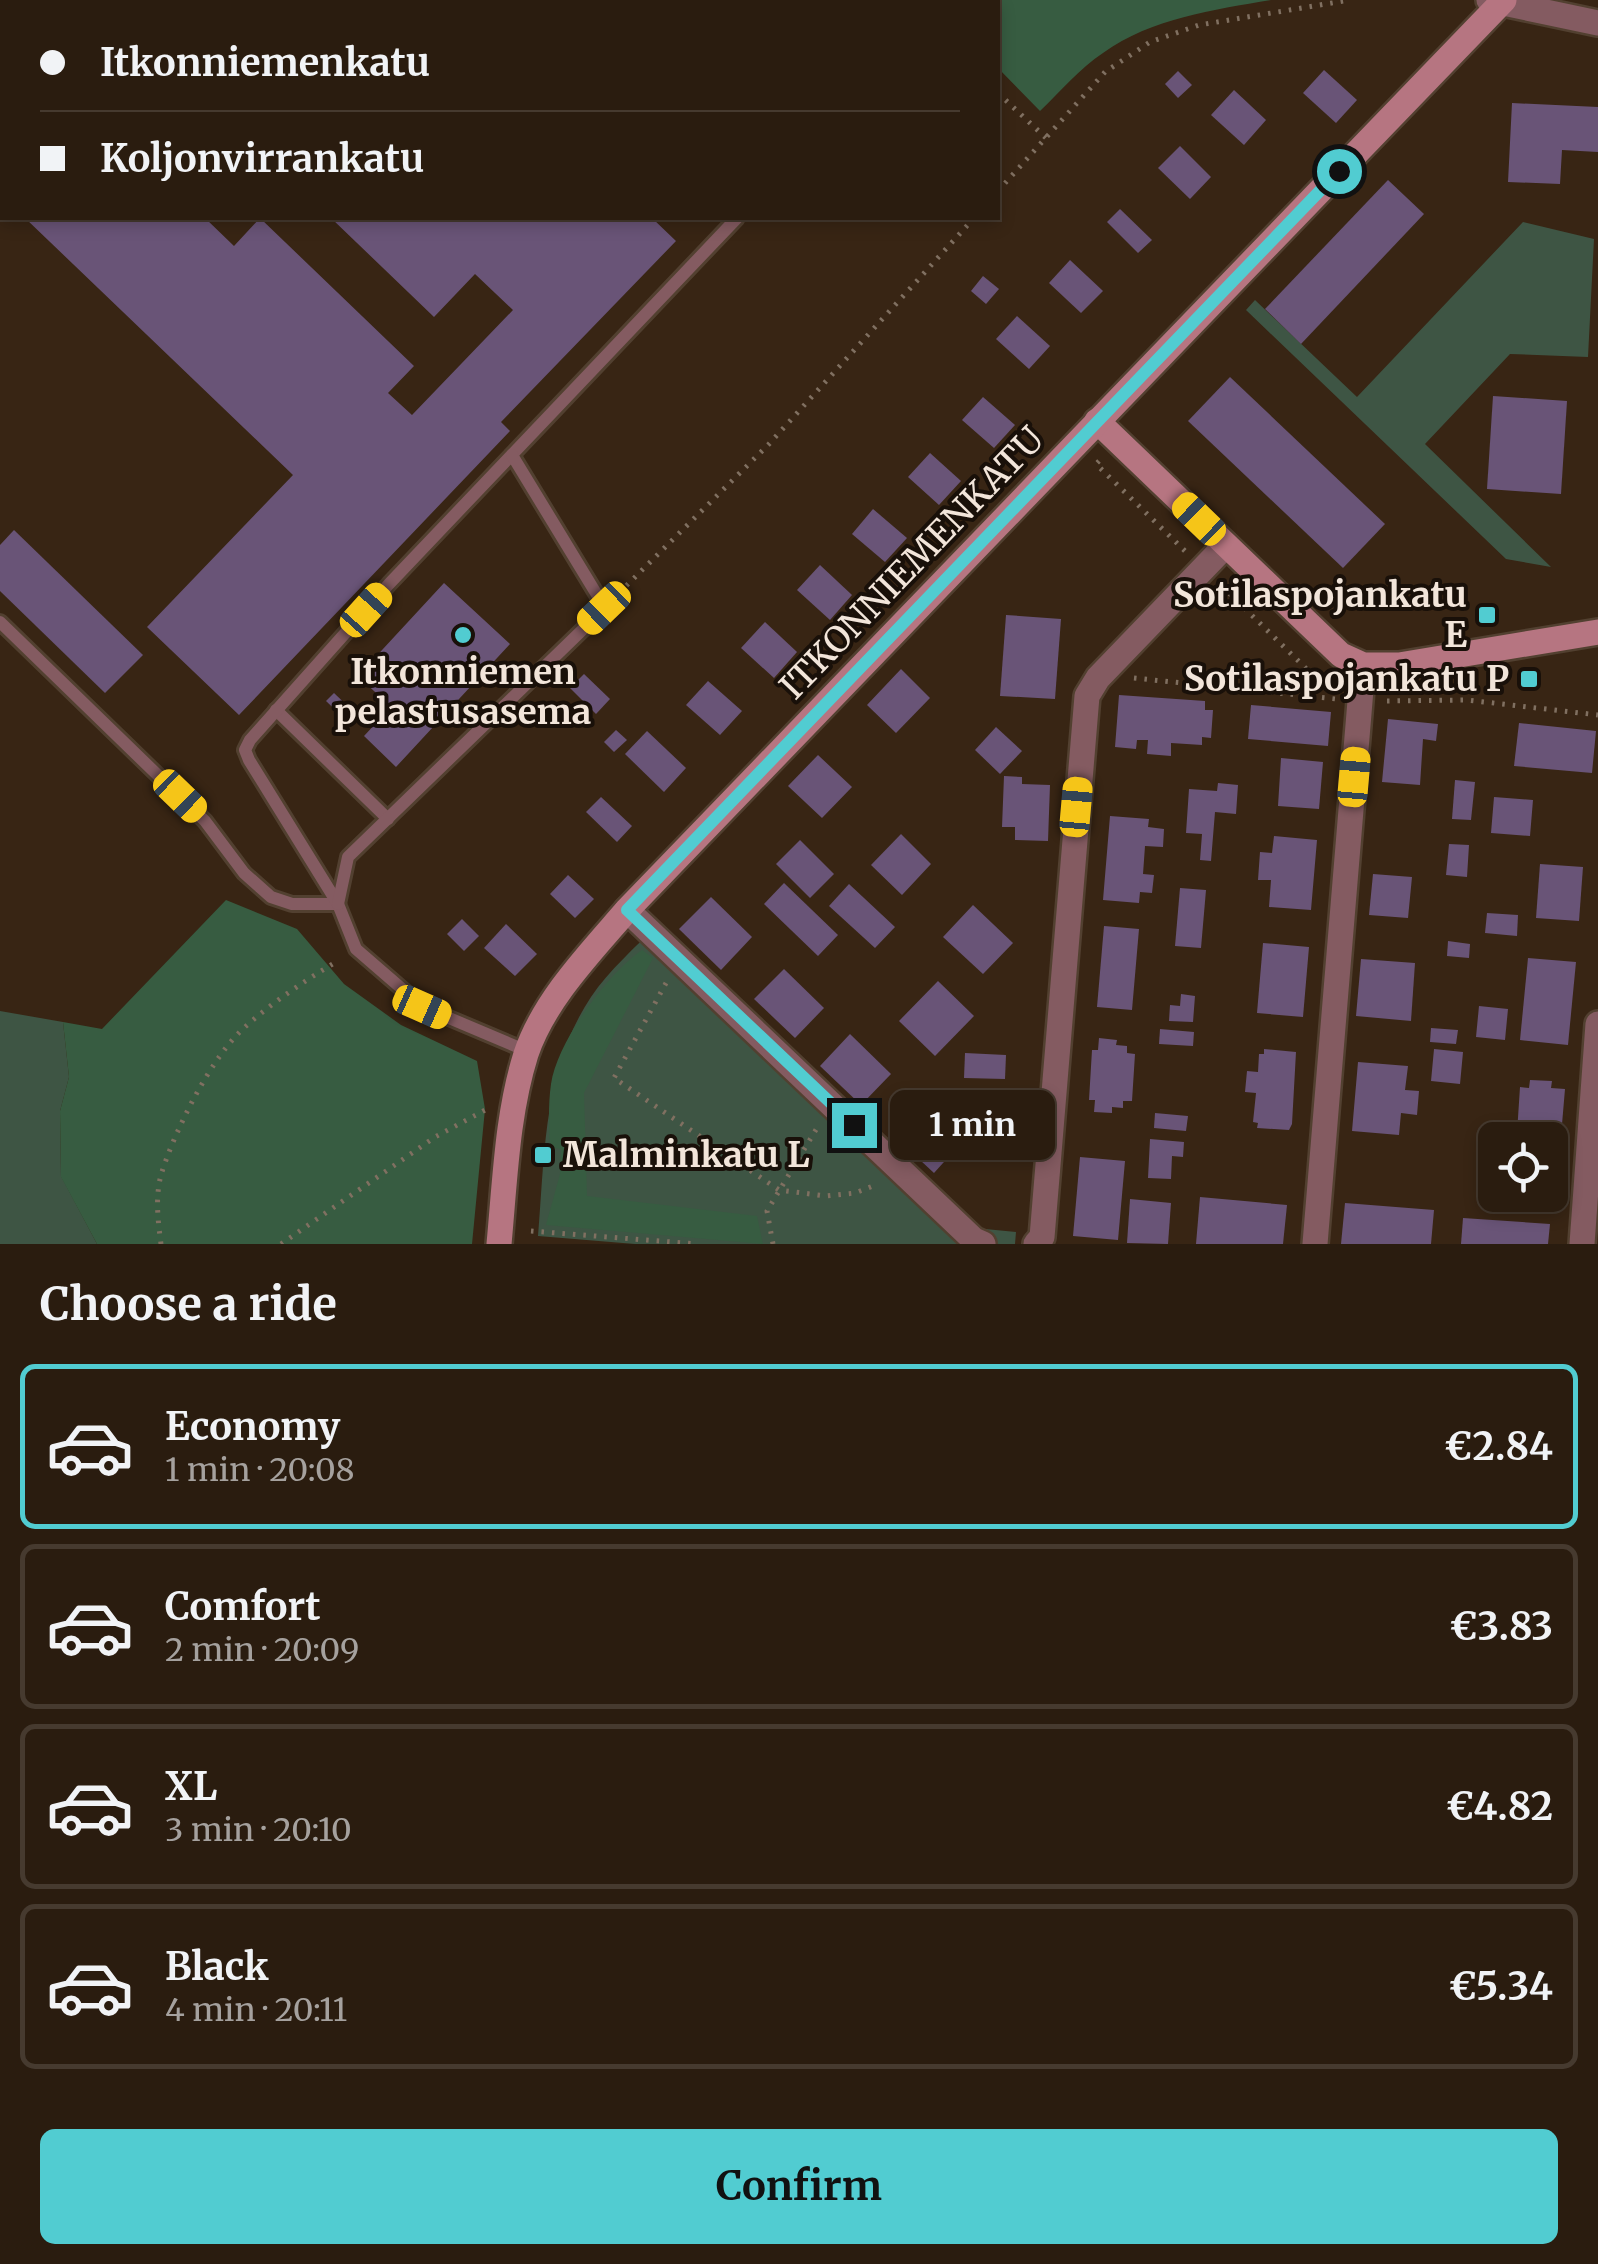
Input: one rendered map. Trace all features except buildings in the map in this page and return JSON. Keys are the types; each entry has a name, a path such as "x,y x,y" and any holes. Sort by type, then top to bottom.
{"street":[{"path":"1498,1 1598,23"},
{"name":"ITKONNIEMENKATU","path":"499,1244 512,1114 527,1051 578,968 627,910 1498,1"},
{"path":"1097,421 1342,655 1363,665 1399,665 1598,632"},
{"path":"1036,1244 1042,1237 1087,696 1110,665 1226,545"},
{"path":"1315,1244 1363,665"},
{"path":"627,910 974,1240 983,1244"},
{"path":"1582,1244 1598,1024"}],"lane":[{"path":"527,1051 422,1007 356,949 338,904 245,750 388,584 735,220"},
{"path":"338,904 348,856 604,608 512,455"},
{"path":"0,622 205,821 244,873 270,897 292,904 338,904"},
{"path":"276,710 388,819"}],"path":[{"path":"1000,189 1105,72 1150,42 1199,25 1350,0"},
{"path":"1000,94 1046,138"},
{"path":"604,608 769,444 972,220"},
{"path":"1110,665 1124,677 1361,704 1467,700 1598,716"},
{"path":"161,1244 156,1208 161,1175 202,1083 242,1030 298,985 356,949"},
{"path":"679,958 614,1078 779,1190 826,1196 855,1193 874,1187 897,1167"},
{"path":"773,1244 767,1211 832,1104"},
{"path":"281,1244 451,1128 485,1109 512,1114"},
{"path":"531,1231 697,1244"}],"green space":[{"path":"1000,0 1271,0 1184,17 1142,31 1095,59 1040,111 1000,70"},
{"path":"1523,222 1594,239 1588,357 1510,354 1425,444 1551,567 1506,559 1246,310 1255,300 1357,397"},
{"path":"226,900 297,929 344,984 401,1025 477,1061 485,1109 472,1244 97,1244 61,1177 60,1111 69,1077 63,1022 102,1029"},
{"path":"659,923 975,1228 1016,1232 1015,1244 635,1244 538,1236 549,1113 563,1053 598,987"},
{"path":"642,950 653,958 584,1093 587,1196 757,1216 763,1244 546,1225 560,1174 561,1149 550,1147 549,1100 555,1067 573,1029 599,992"},
{"path":"0,1011 63,1022 69,1077 60,1111 61,1176 97,1244 0,1244"}],"place":[{"name":"Sotilaspojankatu E","path":"1487,615"},
{"name":"Itkonniemen pelastusasema","path":"463,635"},
{"name":"Sotilaspojankatu P","path":"1529,679"},
{"name":"Malminkatu L","path":"543,1155"}],"route":[{"path":"854,1125 627,910 1339,171"}]}
